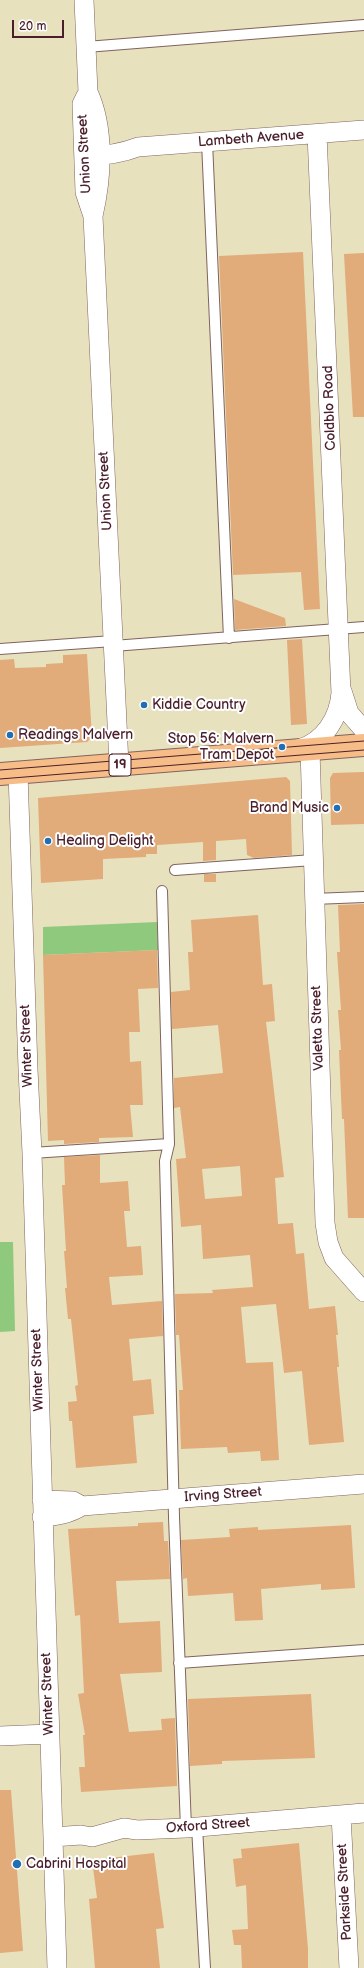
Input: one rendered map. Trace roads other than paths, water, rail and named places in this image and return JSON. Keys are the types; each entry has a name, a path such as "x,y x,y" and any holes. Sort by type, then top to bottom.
{"main road":[{"name":"19","path":"9,773 364,746"}],"street":[{"name":"Union Street","path":"84,0 88,92 82,104 92,151 98,193 93,216 119,765"},
{"name":"Lambeth Avenue","path":"92,151 122,144 138,147 364,130"},
{"name":"Coldblo Road","path":"300,751 328,730 339,705 340,683 318,134"},
{"name":"Coldblo Road","path":"340,683 345,704 351,716 364,730"},
{"name":"Valetta Street","path":"300,751 313,860 326,1233 334,1258 364,1292"},
{"name":"Winter Street","path":"9,773 32,1153 57,1968"},
{"name":"Irving Street","path":"42,1509 61,1515 74,1511 82,1506 364,1484"},
{"path":"0,1736 49,1734"},
{"name":"Oxford Street","path":"53,1837 81,1835 92,1837 124,1828 137,1830 192,1828 364,1813"},
{"name":"Parkside Street","path":"341,1815 349,1968"}],"lane":[{"path":"86,47 364,25"},
{"path":"208,142 229,638"},
{"path":"0,650 229,638 364,627"},
{"path":"175,870 313,860"},
{"path":"162,891 169,1144 165,1161 179,1663 205,1968"},
{"path":"314,899 364,897"},
{"path":"32,1153 169,1144"},
{"path":"179,1663 364,1650"}],"tram line":[{"path":"0,770 364,741"},
{"path":"0,779 364,750"}],"place":[{"name":"Kiddie Country","path":"144,705"},
{"name":"Readings Malvern","path":"10,735"},
{"name":"Stop 56: Malvern Tram Depot","path":"282,747"},
{"name":"Brand Music","path":"337,808"},
{"name":"Healing Delight","path":"48,841"},
{"name":"Cabrini Hospital","path":"17,1864"}]}
